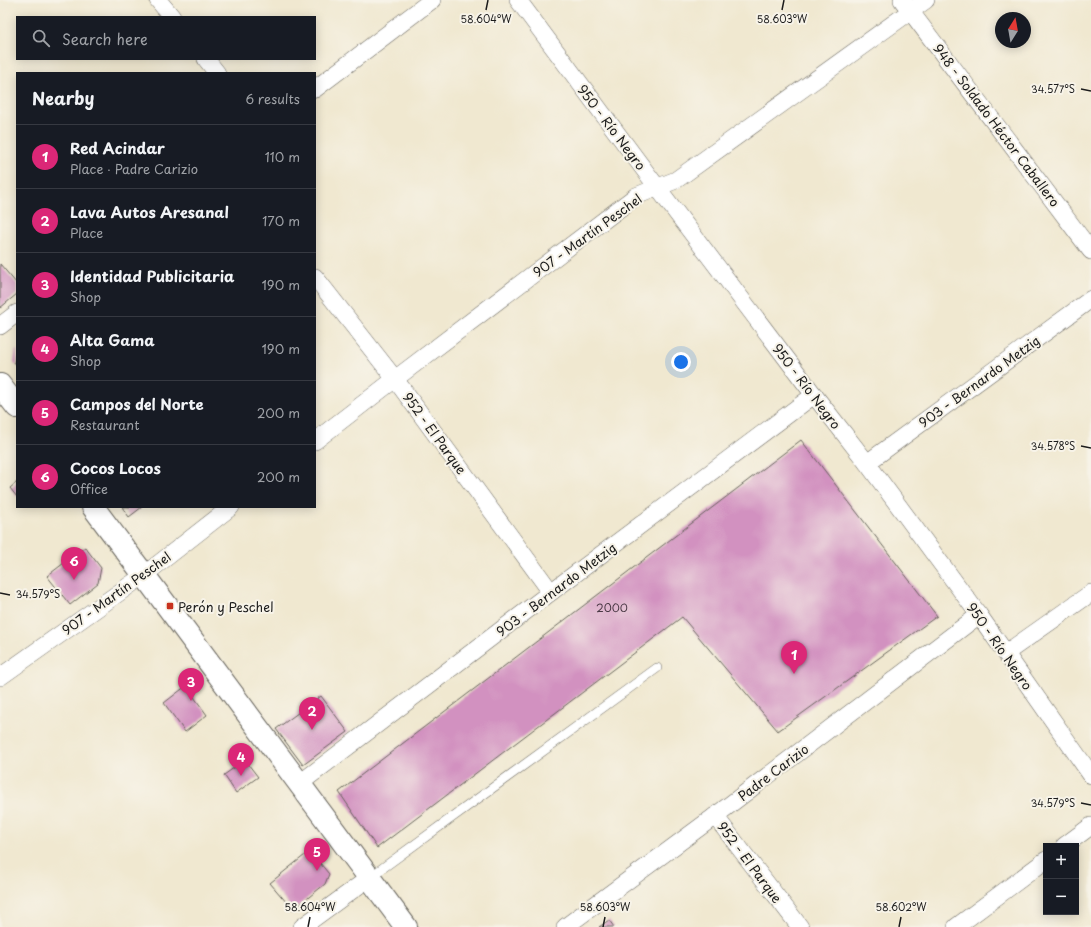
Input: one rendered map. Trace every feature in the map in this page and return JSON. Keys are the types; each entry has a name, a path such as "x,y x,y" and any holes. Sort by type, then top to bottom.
{"main road":[{"path":"0,385 16,406"},
{"path":"94,508 406,927"}],"street":[{"path":"158,0 171,16"},
{"path":"316,88 432,0"},
{"name":"950 - Río Negro","path":"518,0 979,615 1091,775"},
{"name":"907 - Martín Peschel","path":"316,440 395,378 636,196 676,180 906,6 926,0"},
{"name":"948 - Soldado Héctor Caballero","path":"906,6 1091,251"},
{"path":"207,60 216,72"},
{"name":"952 - El Parque","path":"316,279 395,378 551,592"},
{"name":"903 - Bernardo Metzig","path":"867,464 1091,299"},
{"path":"0,326 16,314"},
{"name":"903 - Bernardo Metzig","path":"299,784 551,592 814,395"},
{"name":"907 - Martín Peschel","path":"0,677 144,575 229,508"},
{"path":"1006,653 1091,593"},
{"name":"Padre Carizio","path":"565,927 715,816 979,615"},
{"name":"952 - El Parque","path":"715,816 800,927"},
{"path":"1068,843 1091,826"},
{"path":"956,927 1043,862"},
{"path":"302,927 369,878"}],"lane":[{"path":"369,878 657,668"}],"building":[{"path":"0,264 16,283 16,295 0,308"},
{"path":"16,350 16,365 14,362"},
{"path":"801,440 937,616 778,731 682,617 377,848 339,792"},
{"path":"16,483 16,496 10,488"},
{"path":"123,508 141,508 129,517"},
{"path":"85,547 101,568 98,583 70,605 47,576"},
{"path":"186,686 207,715 185,732 164,703"},
{"path":"321,696 348,732 303,765 276,729"},
{"path":"245,760 258,777 236,793 224,775"},
{"path":"310,851 329,874 325,884 293,910 270,883"},
{"path":"609,920 614,927 599,927"}],"place":[{"name":"Cocos Locos","path":"74,580"},
{"name":"Perón y Peschel","path":"170,606"},
{"name":"Red Acindar","path":"794,674"},
{"name":"Identidad Publicitaria","path":"191,701"},
{"name":"Lava Autos Aresanal","path":"312,730"},
{"name":"Alta Gama","path":"241,776"},
{"name":"Campos del Norte","path":"317,871"}]}
